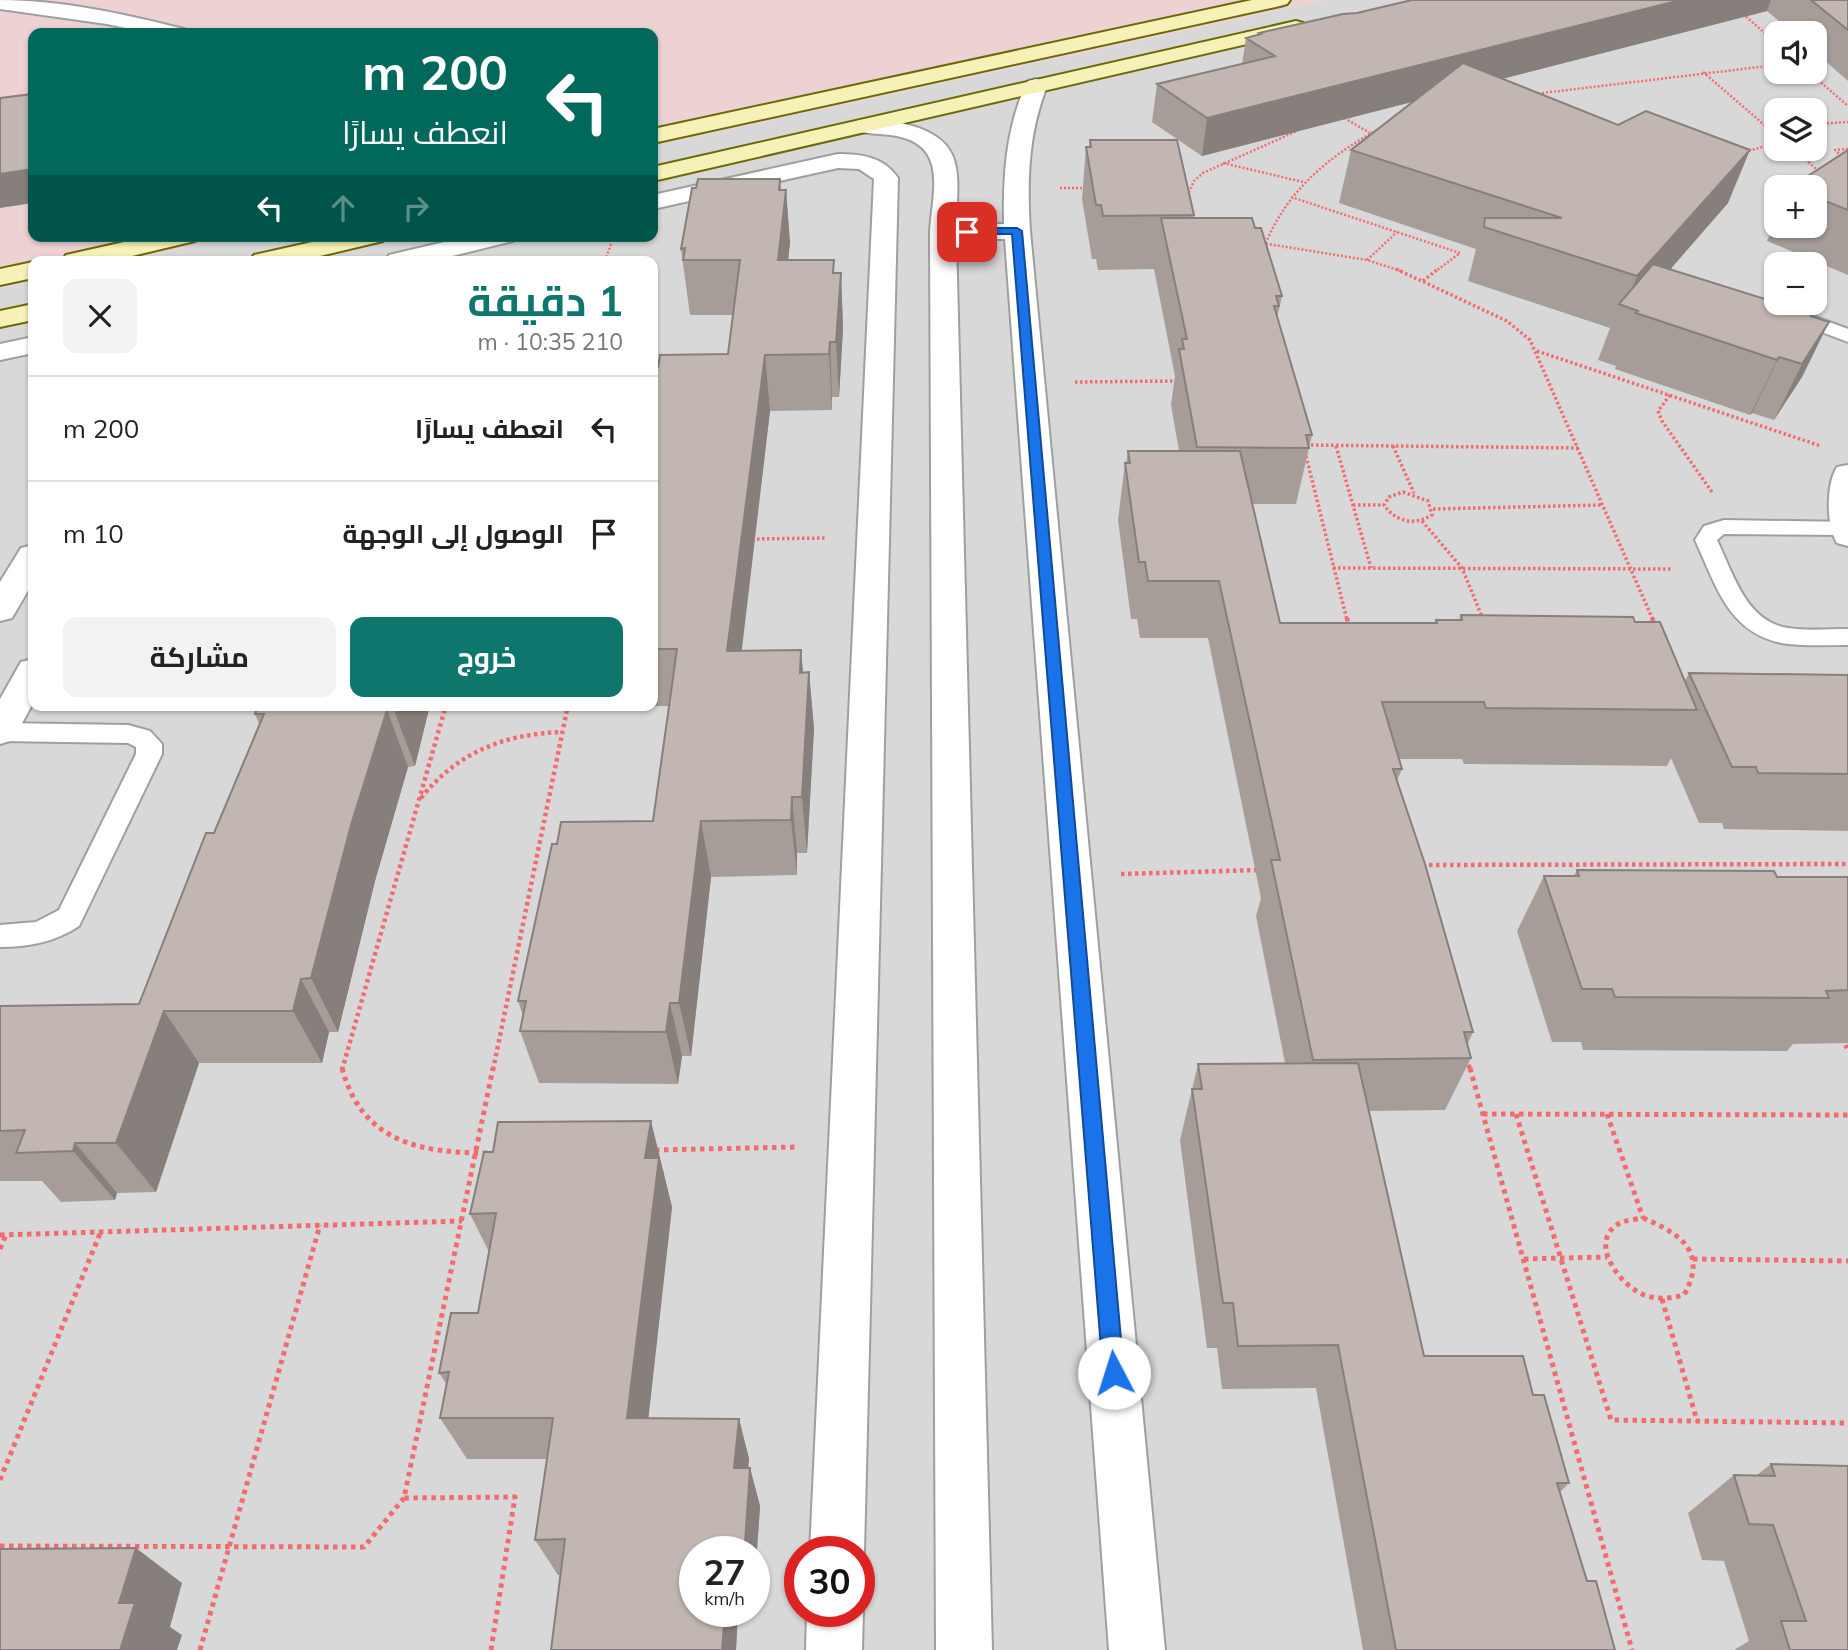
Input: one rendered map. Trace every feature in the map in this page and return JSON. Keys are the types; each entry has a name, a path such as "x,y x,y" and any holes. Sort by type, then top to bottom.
{"street":[{"path":"658,135 1280,0"},
{"path":"0,3 39,4 159,28"},
{"path":"658,173 1322,22"},
{"path":"1036,86 1020,126 1015,187 1017,231 1137,1650"},
{"path":"865,126 902,131 932,143 944,160 964,1650"},
{"path":"658,201 838,161 864,163 882,172 886,178 838,1536"},
{"path":"943,232 1017,231"},
{"path":"98,256 160,242"},
{"path":"285,256 347,242"},
{"path":"419,256 479,242"},
{"path":"0,277 28,271"},
{"path":"0,319 28,313"},
{"path":"0,352 28,346"},
{"path":"1847,532 1848,474"},
{"path":"0,610 28,563"},
{"path":"0,732 28,680"},
{"path":"834,1650 835,1627"}],"lane":[{"path":"1794,315 1848,336"},
{"path":"1847,532 1737,527 1713,529 1707,534 1706,540 1740,610 1758,627 1787,636 1848,637"},
{"path":"0,732 128,734 141,737 149,744 149,754 69,918 38,935 0,936"}],"path":[{"path":"1737,9 1764,33"},
{"path":"1533,94 1764,66"},
{"path":"1703,72 1764,124"},
{"path":"1823,84 1848,106"},
{"path":"1350,109 1337,114 1370,133"},
{"path":"1827,123 1848,122"},
{"path":"1262,254 1273,225 1304,182 1348,146 1388,125"},
{"path":"1186,202 1194,181 1222,162 1299,130"},
{"path":"1743,153 1764,147"},
{"path":"1848,149 1835,150 1848,162"},
{"path":"1807,161 1829,180"},
{"path":"1222,162 1304,182"},
{"path":"1015,187 1095,189"},
{"path":"1291,197 1460,253 1423,281"},
{"path":"1367,260 1397,232"},
{"path":"1252,242 1367,260 1423,281 1507,321 1530,340 1661,638"},
{"path":"1536,351 1822,447"},
{"path":"1030,382 1179,381"},
{"path":"1670,395 1658,411 1662,421 1737,527"},
{"path":"1352,640 1303,445 1578,448"},
{"path":"1336,446 1371,568"},
{"path":"1393,446 1414,494"},
{"path":"1393,494 1414,494 1430,503 1432,516 1422,521 1405,521 1394,518 1384,505 1386,498 1393,494"},
{"path":"1353,505 1384,505"},
{"path":"1433,509 1602,505"},
{"path":"1422,521 1462,569 1485,625"},
{"path":"750,539 874,537"},
{"path":"1333,568 1719,569"},
{"path":"444,711 342,1069 348,1091 360,1111 378,1128 406,1144 438,1153 503,1153"},
{"path":"0,1546 364,1547 404,1499 567,711"},
{"path":"419,802 447,768 489,743 513,736 562,732"},
{"path":"1758,864 1764,876"},
{"path":"1414,865 1848,864"},
{"path":"1071,876 1263,870"},
{"path":"1842,1038 1848,1050"},
{"path":"1465,1048 1632,1650"},
{"path":"1483,1114 1848,1115"},
{"path":"1516,1114 1611,1420 1848,1423"},
{"path":"1607,1114 1643,1218"},
{"path":"643,1150 851,1146"},
{"path":"1643,1218 1664,1226 1683,1240 1693,1259 1694,1280 1684,1295 1662,1300 1638,1293 1618,1278 1606,1257 1605,1240 1612,1227 1625,1219 1643,1218"},
{"path":"0,1249 3,1235 462,1221"},
{"path":"200,1650 320,1225"},
{"path":"0,1480 100,1231"},
{"path":"1524,1259 1606,1257"},
{"path":"1693,1259 1848,1261"},
{"path":"1662,1300 1697,1421"},
{"path":"404,1499 515,1497 491,1650"}],"shaded area":[{"path":"0,0 1326,0 658,145 658,28 28,28 28,242 212,242 149,256 28,256 28,282 0,288"},
{"path":"1326,0 1848,0 1848,1650 0,1650 0,288 28,282 28,711 658,711 658,256 149,256 212,242 658,242 658,145"}],"building":[{"path":"1412,0 1681,0 1207,118 1157,84 1275,56 1246,38 1261,34 1259,33"},
{"path":"1811,0 1848,0 1848,30"},
{"path":"1463,63 1618,125 1646,111 1750,150 1637,276 1484,227 1485,218 1562,218 1351,150"},
{"path":"28,95 28,170 0,174 0,98"},
{"path":"1090,140 1177,140 1194,215 1103,216 1101,205 1096,205 1086,147 1091,147"},
{"path":"1848,150 1848,210 1827,202 1827,175 1809,175"},
{"path":"698,179 780,179 779,190 786,190 778,260 834,260 833,273 841,273 836,342 830,342 829,354 765,355 727,651 801,650 800,673 809,672 802,797 792,797 791,820 701,821 679,1003 670,1003 666,1032 520,1031 526,1001 518,1001 552,844 557,844 561,822 653,821 677,649 658,649 658,367 660,355 728,354 740,260 683,260 685,248 681,249 692,188 696,188"},
{"path":"1161,218 1252,218 1255,228 1261,228 1282,296 1276,296 1279,306 1274,306 1312,435 1306,435 1309,448 1197,447 1179,349 1184,349 1182,339 1187,339"},
{"path":"1653,264 1764,299 1764,315 1812,315 1829,322 1802,364 1779,357 1777,360 1636,313 1638,311 1619,304"},
{"path":"1128,451 1240,451 1280,623 1437,623 1436,620 1462,620 1461,615 1633,617 1635,622 1660,622 1697,710 1486,708 1484,702 1382,702 1402,769 1393,769 1425,864 1473,1032 1464,1032 1471,1058 1313,1060 1271,860 1280,860 1219,581 1148,581 1145,562 1139,562 1125,463 1130,463"},
{"path":"1689,673 1848,675 1848,774 1758,773 1756,767 1732,767"},
{"path":"256,711 387,711 351,825 311,978 301,979 293,1011 164,1011 116,1143 75,1143 73,1151 16,1153 25,1130 0,1131 0,1006 139,1004 206,833 214,833 264,714 255,714"},
{"path":"1577,870 1774,871 1777,877 1848,877 1848,990 1826,991 1829,998 1615,997 1612,989 1582,989 1544,876 1579,876"},
{"path":"1358,1063 1424,1356 1523,1356 1533,1395 1544,1395 1569,1483 1557,1483 1587,1581 1596,1581 1615,1650 1396,1650 1338,1345 1238,1346 1233,1303 1223,1303 1192,1089 1202,1089 1198,1064"},
{"path":"651,1121 645,1158 659,1158 627,1418 739,1419 734,1468 750,1468 745,1536 679,1536 679,1627 724,1627 722,1650 551,1650 565,1539 535,1540 553,1418 440,1418 449,1372 439,1373 451,1313 478,1313 496,1213 470,1214 484,1152 493,1152 498,1122"},
{"path":"1771,1464 1848,1466 1848,1650 1790,1650 1781,1621 1806,1621 1773,1525 1749,1524 1734,1475 1775,1476"},
{"path":"136,1548 119,1603 135,1603 120,1650 0,1650 0,1549"}],"route":[{"path":"967,232 1017,231 1114,1373"}]}
